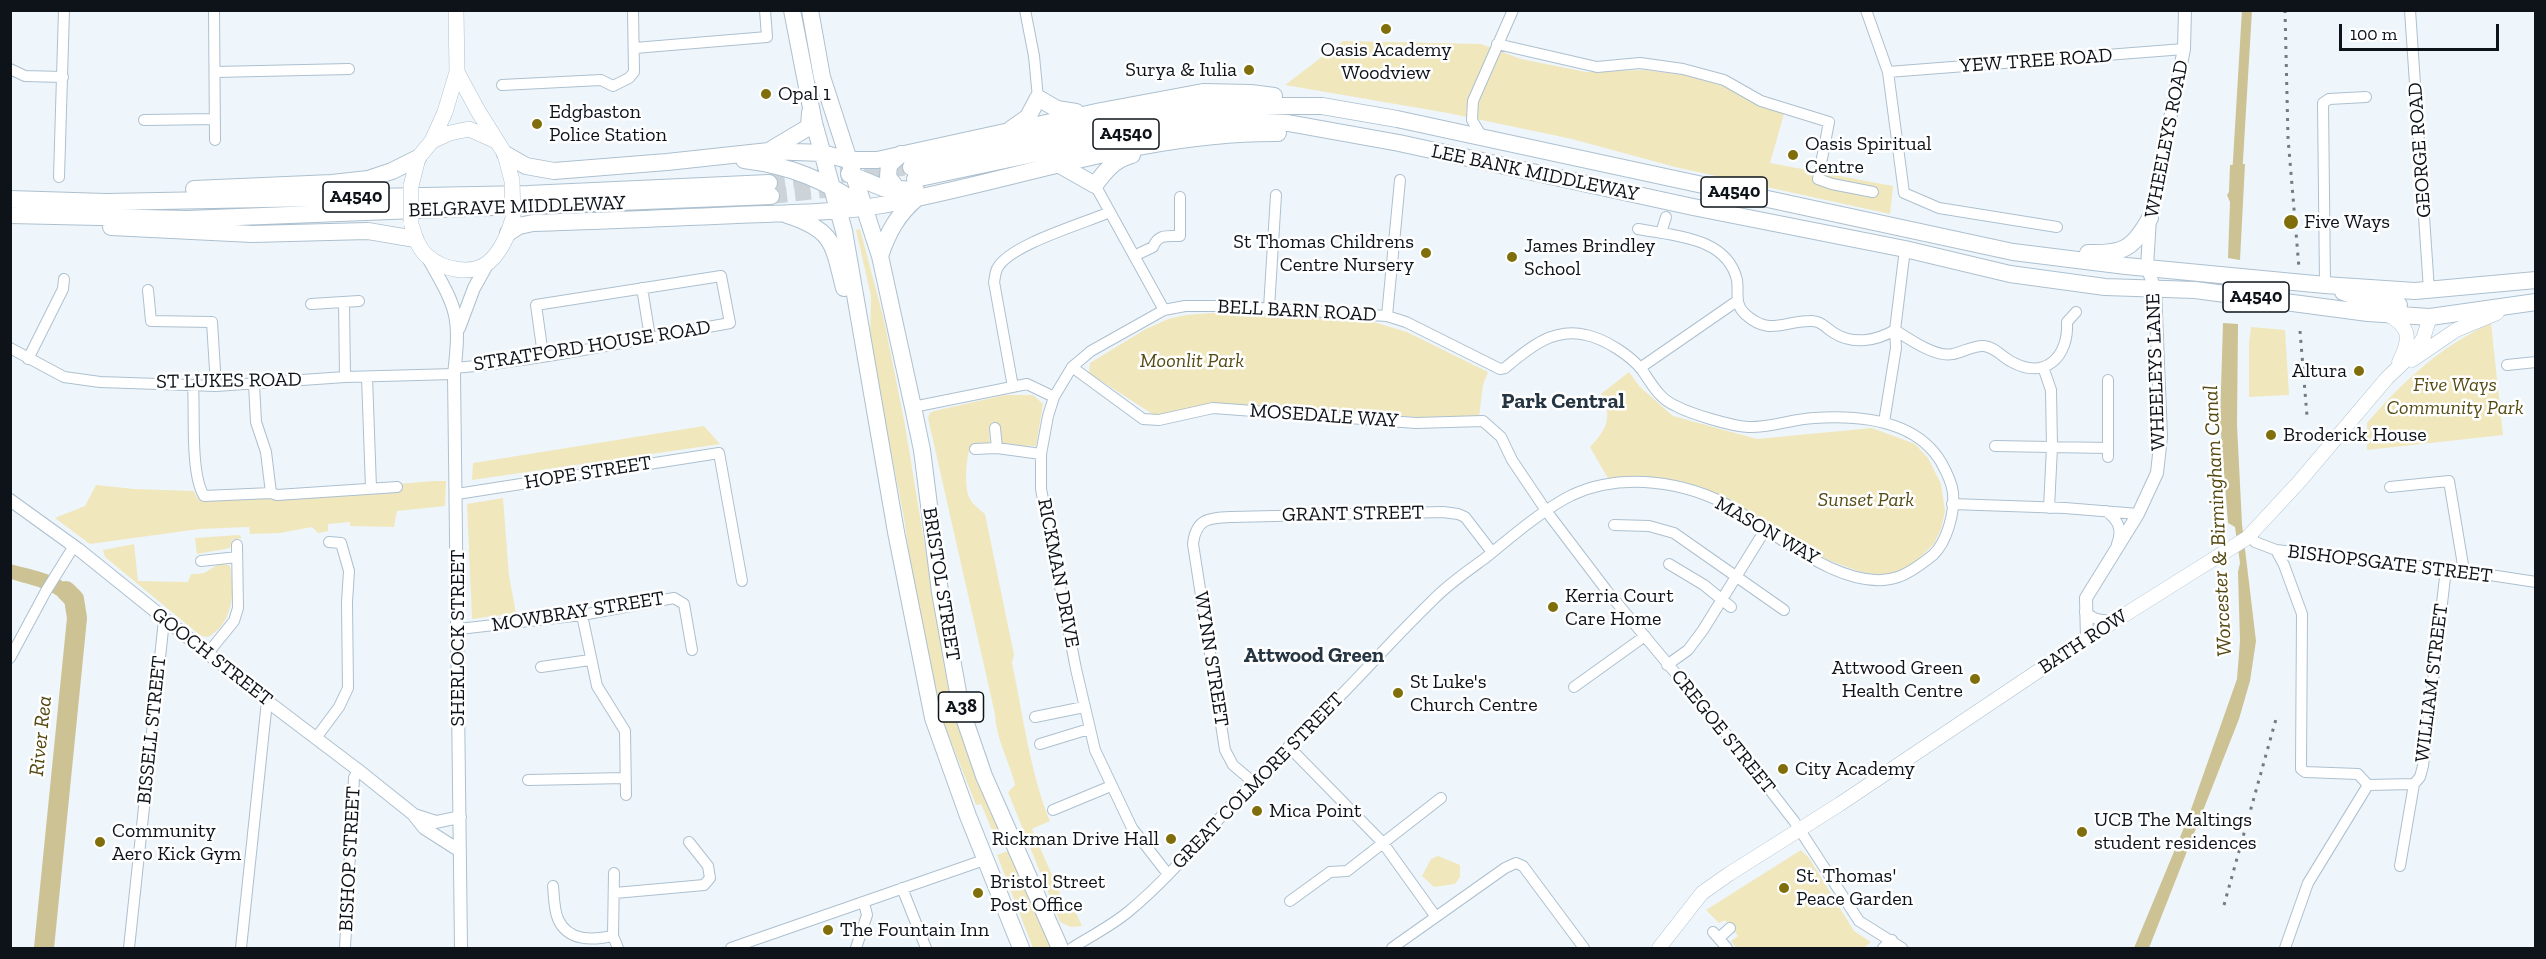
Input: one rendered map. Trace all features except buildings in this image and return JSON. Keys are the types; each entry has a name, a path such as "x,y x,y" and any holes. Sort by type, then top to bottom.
{"highway":[{"name":"A38","path":"792,10 814,123 822,153 836,188 837,209"},
{"name":"A38","path":"810,10 822,77 849,170 864,207"},
{"path":"769,151 794,138 811,125 808,85"},
{"path":"898,190 888,177 889,165 909,167 1008,131 1086,114 1203,92 1251,93 1305,100 1322,106"},
{"path":"1008,131 1028,117 1038,98 1057,109 1086,114"},
{"name":"LEE BANK MIDDLEWAY","path":"909,167 1167,112 1214,106 1322,106 1482,137 1956,240 2042,255 2147,267"},
{"name":"LEE BANK MIDDLEWAY","path":"909,167 1218,120 1288,123 1399,143 1693,207 1905,249 2010,274 2104,287 2155,288"},
{"path":"510,225 864,207 918,198 1141,145 1230,134 1339,133"},
{"path":"1058,164 1095,185 1102,174 1120,158 1230,134"},
{"path":"501,147 526,166 554,171 769,151 822,153 876,185 898,190 968,185"},
{"path":"719,157 776,164 836,188 864,207"},
{"path":"10,197 332,183 369,178 392,171 418,158"},
{"path":"836,188 849,170 877,160 909,167"},
{"name":"BELGRAVE MIDDLEWAY","path":"10,197 106,202 770,190 188,219 10,217"},
{"path":"880,256 893,224 904,209 918,198"},
{"name":"BRISTOL STREET","path":"864,207 880,256 922,450 940,592 961,709 984,776 1060,948"},
{"name":"BRISTOL STREET","path":"837,209 844,231 896,532 933,718 968,816 1021,948"},
{"path":"781,213 815,226 826,235 835,252 845,294 860,321"},
{"path":"10,217 143,230 252,234 368,231 416,239"},
{"path":"2042,255 2072,252 2105,253 2123,250 2139,239 2150,218"},
{"name":"A4540","path":"2147,267 2325,285 2429,290 2535,280"},
{"path":"2325,285 2366,300 2393,305 2430,306 2430,317"},
{"name":"A4540","path":"2155,288 2195,290 2386,314 2430,317 2534,302"}],"main road":[{"path":"456,10 457,72 446,112 432,141 418,158 411,186 411,222 416,239 427,256 454,269 475,268 488,263 510,225 512,181 501,147 457,72"},
{"path":"432,141 450,133 469,129 501,147"},
{"path":"2387,378 2456,330 2485,316 2534,302"},
{"path":"2386,314 2403,326 2407,341 2399,361 2387,378"},
{"name":"BATH ROW","path":"1659,948 1702,893 2087,639 2249,536 2306,474 2387,378 2412,354 2423,339 2430,317"}],"street":[{"path":"59,177 64,10"},
{"path":"214,10 215,140"},
{"path":"502,85 601,80 614,86 629,78 633,72 635,48 633,10"},
{"path":"635,48 767,37 765,10"},
{"path":"1025,10 1034,56 1038,98"},
{"path":"1482,137 1472,120 1473,101 1513,10"},
{"path":"1866,10 1888,72 1904,193 1939,208 2057,226"},
{"name":"WHEELEYS ROAD","path":"2147,267 2150,218 2184,49 2185,10"},
{"name":"GEORGE ROAD","path":"2410,10 2429,290"},
{"path":"1497,45 1597,67 1640,63 1683,69 1724,80 1761,101 1829,122 1818,179 1873,192"},
{"name":"YEW TREE ROAD","path":"1888,72 2184,49"},
{"path":"10,69 25,76 63,76"},
{"path":"214,72 349,69"},
{"path":"2325,285 2323,103 2329,99 2366,97"},
{"path":"144,120 215,119"},
{"path":"1387,316 1400,180"},
{"path":"1095,185 1164,310"},
{"path":"1269,308 1276,195"},
{"path":"1134,256 1152,247 1155,240 1162,236 1180,236 1180,197"},
{"path":"1013,387 994,282 996,269 1009,255 1027,245 1110,213"},
{"path":"1661,233 1666,217"},
{"path":"1638,229 1685,238 1713,247 1727,259 1738,287 1737,301 1743,313 1758,324 1771,328 1811,320 1821,323 1835,334 1852,341 1883,337 1894,330"},
{"path":"2149,242 2158,260 2169,269 2161,276 2155,288"},
{"path":"1884,422 1896,348 1894,330 1905,249"},
{"name":"SHERLOCK STREET","path":"427,256 451,298 458,328"},
{"name":"SHERLOCK STREET","path":"461,948 459,629 454,371 458,328 474,288 488,263"},
{"name":"WHEELEYS LANE","path":"2087,639 2086,598 2138,514 2157,473 2161,437 2155,288 2147,267"},
{"name":"STRATFORD HOUSE ROAD","path":"454,371 730,323 721,276 642,288"},
{"path":"28,359 63,289 64,279"},
{"path":"543,355 536,305 642,288 650,337"},
{"path":"148,290 151,321 212,322 216,386"},
{"path":"311,304 359,301"},
{"path":"1737,301 1640,368 1654,389 1675,406 1738,426 1754,427 1815,418 1846,417 1884,422 1908,431 1933,450 1947,472 1953,491 1953,504 2138,514"},
{"path":"344,302 345,377"},
{"name":"BELL BARN ROAD","path":"1054,397 1072,367 1091,351 1164,310 1185,306 1269,308 1387,316 1406,322 1500,369 1505,368 1540,341 1557,334 1575,334 1593,337 1620,352 1640,368"},
{"path":"1894,330 1924,348 1950,355 1982,346 1991,347 2011,362 2024,367 2043,367 2055,360 2065,349 2068,338 2067,322 2076,312"},
{"name":"ST LUKES ROAD","path":"10,348 64,377 100,382 216,386 454,371"},
{"path":"2507,365 2535,362"},
{"name":"MOSEDALE WAY","path":"1072,367 1143,419 1159,420 1213,408 1416,423 1483,421 1500,436 1512,460 1546,512"},
{"path":"2043,367 2051,390 2052,447 2049,508"},
{"path":"368,377 370,488"},
{"path":"1995,446 2052,447 2108,452 2108,380"},
{"path":"254,384 256,422 266,452 271,493"},
{"path":"913,407 1027,384 1054,397"},
{"path":"193,385 196,469 204,495 271,493 277,495 397,487"},
{"name":"RICKMAN DRIVE","path":"1054,397 1041,454 1041,489 1089,729 1111,786 1141,841 1167,873"},
{"path":"995,428 997,448"},
{"path":"975,449 997,448 1041,454"},
{"name":"HOPE STREET","path":"457,494 719,453 742,581"},
{"path":"2390,486 2449,481 2464,571"},
{"name":"MASON WAY","path":"1546,512 1572,495 1612,483 1654,483 1690,489 1734,509 1786,545 1840,572 1881,580 1898,577 1937,551 1949,525 1953,504"},
{"name":"GOOCH STREET","path":"10,500 16,511 74,546 164,620 413,814 424,828 460,851"},
{"path":"2106,511 2114,517 2120,527 2121,534 2116,548"},
{"name":"GREAT COLMORE STREET","path":"1072,948 1130,910 1434,598 1546,512"},
{"name":"CREGOE STREET","path":"1546,512 1667,665 1728,735 1800,830 1859,921 1902,948"},
{"name":"GRANT STREET","path":"1199,526 1210,518 1451,513 1465,517 1492,552"},
{"path":"1614,525 1649,526 1674,533 1784,610"},
{"name":"WYNN STREET","path":"1199,526 1194,534 1193,544 1225,750 1233,765 1253,782"},
{"path":"1667,665 1688,650 1703,630 1765,530"},
{"name":"BISHOPSGATE STREET","path":"2249,536 2255,542 2276,550 2464,571 2535,582"},
{"path":"316,738 339,707 348,688 347,602 350,571 341,543 329,542"},
{"path":"208,653 234,621 236,615 237,544"},
{"path":"10,658 57,571 74,546"},
{"path":"2276,550 2302,614 2301,769 2305,772 2358,774 2368,784 2414,784"},
{"path":"201,561 237,557"},
{"path":"1669,564 1704,585 1731,608"},
{"name":"WILLIAM STREET","path":"2400,866 2414,784 2420,777 2423,766 2446,569"},
{"name":"MOWBRAY STREET","path":"459,629 582,615 674,598 684,604 692,650"},
{"path":"2085,612 2090,617 2105,621 2121,618"},
{"path":"582,615 597,686 625,731 626,795"},
{"name":"BISSELL STREET","path":"129,948 164,620"},
{"path":"1574,687 1645,636"},
{"path":"541,668 590,660"},
{"path":"241,948 267,701"},
{"path":"1035,717 1084,707"},
{"path":"1040,744 1089,729"},
{"path":"1289,747 1383,843 1436,917"},
{"name":"BISHOP STREET","path":"345,948 354,778 358,770"},
{"path":"528,780 625,778"},
{"path":"2285,948 2308,883 2368,784"},
{"path":"1053,810 1111,786"},
{"path":"1290,901 1330,872 1347,871 1442,798"},
{"name":"GOOCH STREET","path":"413,814 436,822 460,817"},
{"path":"615,893 704,885 710,878 710,872 688,842"},
{"path":"731,948 987,859"},
{"path":"1392,948 1505,868 1516,863 1523,866 1584,948"},
{"path":"614,873 612,936 618,948"},
{"path":"553,886 558,920 573,936 598,939 612,936"},
{"path":"902,888 926,948"},
{"path":"856,948 867,915 868,901"},
{"path":"1727,948 1716,935 1730,928"},
{"path":"1882,948 1892,940"}],"green space":[{"path":"1343,41 1481,44 1521,59 1586,72 1643,70 1684,75 1723,86 1784,114 1770,163 1893,186 1890,214 1675,167 1572,139 1448,113 1285,85"},
{"path":"860,229 884,320 905,425 950,700 974,774 1003,840 997,842 981,804 976,805 944,724 915,596 904,518 870,345 871,296 856,230"},
{"name":"Moonlit Park","path":"1213,313 1370,321 1407,332 1488,372 1483,385 1479,417 1416,417 1247,405 1216,405 1157,417 1089,373 1090,363 1144,330 1168,319"},
{"name":"Five Ways Community Park","path":"2491,323 2503,435 2367,450 2367,423 2394,393 2439,354"},
{"path":"2251,327 2285,330 2289,395 2249,397"},
{"name":"Sunset Park","path":"1629,372 1640,387 1673,416 1757,439 1872,428 1915,444 1928,458 1941,484 1945,511 1941,529 1934,544 1913,564 1897,572 1879,575 1861,572 1828,560 1785,539 1736,502 1690,484 1653,478 1628,477 1609,480 1590,447 1601,434 1606,422 1607,409 1601,394"},
{"path":"1005,395 1033,395 1043,404 1036,446 1001,445 997,428 989,428 990,444 971,445 969,450 966,486 970,500 985,514 1014,655 1012,663 1028,743 1037,783 1050,821 1032,829 1067,910 1074,908 1082,926 1071,927 1060,922 1008,792 1015,785 998,732 928,418 934,411"},
{"path":"704,426 720,444 472,480 473,463"},
{"path":"446,481 445,506 397,511 394,527 350,526 350,522 328,524 328,531 318,533 312,527 280,533 250,534 249,527 199,529 90,544 55,518 85,506 96,485 194,491 197,498 203,500"},
{"path":"503,498 509,576 516,613 472,619 467,504"},
{"path":"239,535 242,538 232,540 230,548 197,554 195,538"},
{"path":"134,544 138,581 188,582 191,574 204,573 220,564 230,566 232,596 223,624 208,637 201,636 105,557 103,550"},
{"name":"St. Thomas' Peace Garden","path":"1801,850 1809,858 1854,931 1871,942 1864,948 1736,948 1731,941 1738,936 1725,920 1719,923 1706,910"},
{"path":"1008,851 1051,948 1033,948 997,855"},
{"path":"1438,856 1460,865 1460,877 1455,884 1434,887 1422,876 1431,859"}],"shaded area":[{"path":"2245,164 2240,260 2228,258 2230,202 2227,195 2230,165"},
{"path":"2223,323 2238,324 2237,425 2242,524 2256,641 2250,681 2239,719 2149,948 2134,948 2188,818 2237,679 2240,641 2238,572 2240,563 2235,527 2228,523 2220,421"},
{"path":"10,564 47,574 69,585 83,603 85,616 68,613 61,599 46,590 11,579"}],"waterway":[{"name":"Worcester & Birmingham Canal","path":"2237,177 2247,10"},
{"name":"River Rea","path":"44,948 77,618 74,599 66,591"}],"tunnel":[{"path":"769,183 911,167"},
{"path":"771,196 842,188"}],"railway":[{"path":"2285,10 2288,138 2299,268"},
{"path":"2300,331 2307,416"},
{"path":"2224,905 2276,719"}],"place":[{"name":"Oasis Academy Woodview","path":"1386,29"},
{"name":"Surya & Iulia","path":"1249,70"},
{"name":"Opal 1","path":"766,94"},
{"name":"Edgbaston Police Station","path":"537,124"},
{"name":"Oasis Spiritual Centre","path":"1793,155"},
{"name":"Five Ways","path":"2291,222"},
{"name":"St Thomas Childrens Centre Nursery","path":"1426,253"},
{"name":"James Brindley School","path":"1512,257"},
{"name":"Altura","path":"2359,371"},
{"name":"Broderick House","path":"2271,435"},
{"name":"Kerria Court Care Home","path":"1553,607"},
{"name":"Attwood Green Health Centre","path":"1975,679"},
{"name":"St Luke's Church Centre","path":"1398,693"},
{"name":"City Academy","path":"1783,769"},
{"name":"Mica Point","path":"1257,811"},
{"name":"UCB The Maltings student residences","path":"2082,832"},
{"name":"Rickman Drive Hall","path":"1171,839"},
{"name":"Community Aero Kick Gym","path":"100,842"},
{"name":"St. Thomas' Peace Garden","path":"1784,888"},
{"name":"Bristol Street Post Office","path":"978,893"},
{"name":"The Fountain Inn","path":"828,930"}],"district":[{"name":"Park Central","path":"1563,402"},
{"name":"Attwood Green","path":"1314,656"}]}
